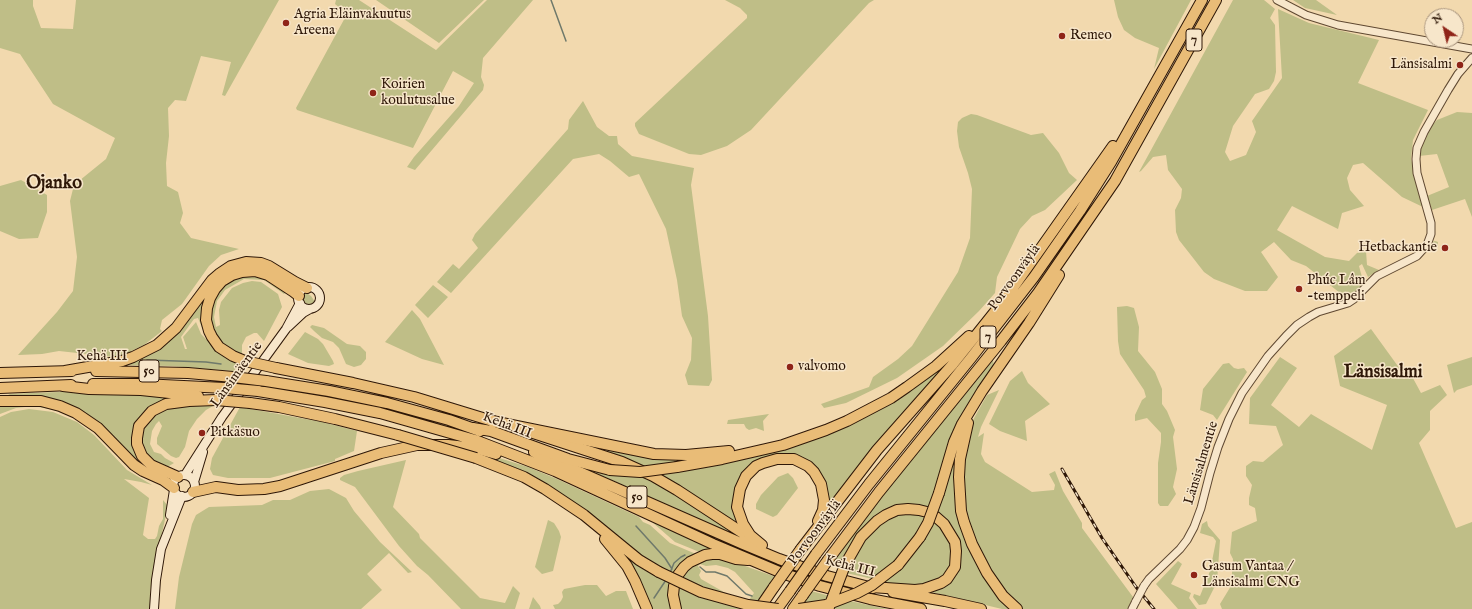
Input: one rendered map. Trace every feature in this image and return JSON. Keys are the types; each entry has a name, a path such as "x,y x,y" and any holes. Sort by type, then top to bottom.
{"highway":[{"name":"Porvoonväylä","path":"778,609 816,554 869,484 971,358 1034,277 1080,211 1111,162 1202,0"},
{"name":"Porvoonväylä","path":"793,609 879,492 1034,299 1116,181 1216,0"},
{"path":"760,607 801,549 877,450 954,364 1005,298 1142,108"},
{"path":"799,609 826,605 857,593 872,585 898,565 920,537 928,523 939,493 954,442 962,424 982,391 1029,323 1116,181"},
{"path":"65,371 122,361 157,345 176,328 212,280 232,266 246,262 261,263 307,288"},
{"path":"299,300 274,278 268,275 255,271 242,272 232,275 222,281 210,298 206,320 209,331 219,347 233,356 245,360 399,394 492,421 622,462 677,490 744,535 800,567"},
{"path":"473,428 492,431 568,459 610,470 640,472 677,467 765,449 806,437 833,427 868,411 907,387 951,354 1005,298"},
{"path":"1000,365 973,411 968,425 960,459 959,489 961,511 967,533 974,550 987,573 1003,596 1017,609"},
{"name":"Kehä III","path":"0,373 149,371 266,381 365,398 425,413 473,428 542,454 742,544 800,567 871,587 981,609"},
{"name":"Kehä III","path":"0,388 142,384 225,388 332,403 394,417 475,440 539,464 748,560 820,586 870,600 921,609"},
{"path":"63,386 89,389 167,392 216,400"},
{"path":"181,476 159,470 146,461 137,444 139,426 152,411 166,404 188,401 216,400 250,403 279,407 335,419 398,435 476,458 524,477 584,515 639,560 659,572 701,592 748,605 778,609"},
{"path":"0,401 41,401 60,406 76,413 98,428 143,471 163,480 174,489"},
{"path":"492,421 638,451 668,455 718,453 806,437"},
{"path":"194,487 216,487 238,490 264,489 280,486 381,453 417,445 460,446 539,464"},
{"path":"762,545 750,535 740,518 737,507 740,489 746,476 756,466 770,460 786,458 794,459 808,466 818,478 823,491 823,510 801,549"},
{"path":"572,508 611,546 627,566 647,609"},
{"path":"828,609 845,565 861,538 877,521 897,510 908,509 919,510 932,515 944,524 955,542 956,551 955,567 947,579 941,583 924,589 914,590 871,587"},
{"path":"676,609 673,595 674,586 678,575 690,562 705,555 712,554 720,554 736,559 748,560"}],"main road":[{"path":"310,287 317,290 320,296 320,300 316,306 310,309 304,307 299,300 300,292 307,288 310,287"},
{"name":"Länsimäentie","path":"181,476 286,329 299,300"},
{"name":"Länsimäentie","path":"286,329 303,313 310,309"},
{"name":"Länsimäentie","path":"194,487 200,459 210,436"},
{"path":"169,528 175,480 181,476 188,476 194,487 188,496 179,495 174,489"},
{"path":"154,609 156,580 162,549 182,496"}],"street":[{"path":"1277,0 1306,15 1338,26 1472,48"},
{"name":"Länsisalmentie","path":"1132,609 1149,579 1180,549 1194,527 1202,508 1210,472 1218,447 1229,420 1242,393 1268,356 1286,336 1303,321 1318,312 1348,303 1377,276 1417,256 1424,249 1431,234 1431,223 1417,173 1417,148 1448,90 1472,58"}],"shaded area":[{"path":"0,0 33,0 33,6 41,28 73,29 76,0 279,0 225,96 222,95 231,62 201,56 186,101 175,100 168,108 169,136 166,163 167,186 178,192 183,213 180,223 191,238 239,249 221,255 209,266 182,304 162,320 160,329 162,331 144,345 123,355 114,357 59,351 42,354 18,355 57,312 73,291 77,257 70,201 74,185 106,159 115,138 53,104 20,54 0,48"},
{"name":"Koirien koulutusalue","path":"336,0 359,0 436,50 487,0 533,0 483,58 481,77 484,85 483,90 415,170 407,167 459,106 474,83 453,71 413,148 297,110 296,108 347,14 335,4"},
{"path":"376,0 484,0 439,43"},
{"path":"725,0 874,0 869,3 751,130 727,146 701,155 689,154 639,134 635,123 747,18 747,15 740,8"},
{"path":"1114,0 1191,0 1154,69 1159,48 1135,38 1124,30 1118,17"},
{"path":"1233,0 1264,0 1275,9 1270,18 1275,25 1276,72 1274,81 1269,89 1255,94 1233,126 1225,152 1230,161 1246,155 1256,132 1252,121 1282,78 1278,9 1309,23 1379,40 1358,83 1428,110 1413,140 1411,159 1423,207 1402,197 1363,163 1353,165 1347,178 1350,190 1364,206 1342,213 1338,229 1292,206 1277,230 1325,257 1349,261 1357,253 1366,251 1367,265 1379,270 1368,277 1362,264 1359,266 1363,281 1360,287 1353,294 1345,297 1306,266 1291,260 1274,242 1261,252 1278,277 1267,291 1245,291 1214,279 1204,272 1179,240 1176,232 1175,210 1181,198 1182,189 1168,170 1166,155 1153,157 1139,172"},
{"path":"1293,0 1316,0 1337,15 1305,8"},
{"path":"583,101 597,127 609,136 617,136 618,144 632,156 694,168 691,185 708,316 712,380 709,386 688,385 685,375 691,360 692,338 682,316 677,280 666,229 639,174 629,177 599,154 573,159 451,293 437,282 453,264 459,269 478,248 472,240 475,234 568,129 569,120"},
{"path":"1457,112 1472,113 1472,217 1465,199 1432,210 1427,196 1449,187 1437,154 1419,156 1422,144 1431,126 1437,120"},
{"path":"971,114 1031,135 1043,133 1059,153 1069,173 1077,180 1045,210 1032,216 1020,229 997,277 995,293 943,346 897,378 846,403 824,408 821,404 869,387 873,377 898,359 912,346 958,272 970,238 972,189 959,147 957,131 958,122 962,118"},
{"path":"21,180 47,195 47,212 38,238 19,239 0,231 0,186"},
{"path":"1432,242 1438,242 1437,248 1431,251 1429,248"},
{"path":"246,264 263,266 271,269 288,280 286,283 276,275 263,270 247,268 229,274 211,291 205,305 205,326 214,345 228,356 241,362 234,371 171,366 120,365 148,354 161,346 183,327 214,281 227,271","holes":["198,318 207,340 201,334 196,322 183,337 187,349 185,349 181,337 194,319"]},
{"path":"256,274 288,290 284,294 264,280 244,279 225,290 217,301 214,317 216,327 220,325 219,310 221,302 232,288 252,281 261,282 278,294 282,307 264,341 257,333 246,337 242,345 242,356 233,352 219,341 211,324 210,314 216,293 224,284 232,279"},
{"path":"433,285 448,297 428,318 415,305"},
{"path":"305,292 311,296 315,302 310,305 304,302 302,299"},
{"path":"1127,306 1134,308 1139,327 1138,351 1155,372 1162,389 1162,404 1167,411 1175,430 1173,437 1177,469 1173,487 1176,494 1168,506 1160,506 1158,503 1158,463 1161,433 1147,418 1135,421 1135,415 1142,400 1146,397 1144,390 1120,354 1117,307"},
{"path":"412,310 420,319 444,365 422,359 385,342"},
{"path":"312,325 324,328 347,344 360,346 366,352 366,359 361,365 354,367 346,364 339,348 333,342 322,338 310,327"},
{"path":"1371,329 1400,369 1408,369 1421,393 1440,385 1447,395 1430,411 1430,430 1419,443 1456,528 1472,522 1472,609 1222,609 1220,604 1231,586 1233,559 1230,553 1232,532 1257,521 1255,508 1249,505 1252,485 1246,476 1246,466 1253,461 1263,462 1283,445 1276,426 1249,424 1250,398 1280,357 1297,368 1271,405 1299,427 1311,414 1372,450 1387,405 1340,386 1334,356"},
{"path":"305,332 318,339 323,344 334,364 329,366 308,363 288,354"},
{"path":"963,347 825,512 818,473 778,455 739,482 744,530 654,473 843,425"},
{"path":"1472,357 1472,385 1457,390 1454,393 1447,365"},
{"path":"993,360 994,367 945,456 929,510 890,509 842,565 833,561 885,491"},
{"path":"1229,363 1234,368 1244,368 1247,372 1217,420 1213,415 1200,410 1203,389 1223,364"},
{"path":"1022,371 1028,383 1050,404 1025,421 1027,441 1000,431 989,424 1010,381"},
{"path":"999,390 981,427 978,437 984,433 981,454 985,462 1032,492 1054,490 1055,485 1049,474 1055,471 1063,491 1082,523 1082,528 1133,597 1128,609 1023,609 1005,592 995,578 975,542 964,510 961,472 969,430 973,420 987,395"},
{"path":"84,391 183,397 155,406 134,442 164,474 137,464 91,418 14,397 8,394"},
{"path":"0,404 46,406 81,419 161,484 135,471 94,430 72,417 54,410 34,406 16,408 0,414"},
{"path":"170,406 213,406 206,410 197,419 189,431 185,447 179,457 176,458 171,456 157,444 157,438 162,426 159,421 152,431 150,444 154,452 161,454 174,463 166,469 148,458 141,443 141,432 148,418"},
{"path":"240,407 322,422 357,431 354,451 335,459 335,461 270,478 228,478 213,475 210,469 212,458"},
{"path":"29,409 53,412 77,422 94,435 127,470 152,485 124,479 149,498 143,535 148,539 155,539 157,536 159,526 163,519 163,500 168,506 153,574 150,592 150,609 0,609 0,417 11,412"},
{"path":"769,414 763,421 764,431 756,428 749,430 744,424 727,424 728,420"},
{"path":"962,433 960,516 1013,609 1002,609 927,591 960,561 936,514"},
{"path":"581,444 693,460 642,467"},
{"path":"466,450 493,456 528,467 557,479 639,517 643,522 650,525 670,543 696,554 676,575 629,550 575,503"},
{"path":"406,460 393,507 419,534 420,538 480,598 505,603 513,586 520,593 515,609 461,609 399,546 355,487 340,480 340,478 344,475"},
{"path":"572,462 640,474 684,499 744,540"},
{"path":"788,473 793,478 798,488 777,515 773,517 756,509 756,504 761,495 778,477"},
{"path":"329,489 346,498 354,511 380,542 412,572 408,573 389,553 367,574 382,590 361,609 175,609 179,577 192,524 196,515 209,507 262,505 273,500 290,500 310,491"},
{"path":"905,512 926,515 914,538 895,561 873,579 846,573 865,538 888,517"},
{"path":"548,520 554,523 561,537 553,571 542,574 535,567"},
{"path":"934,520 950,539 954,556 949,571 937,581 916,586 897,585 884,582"},
{"path":"1207,521 1208,526 1220,540 1217,582 1206,604 1199,605 1193,597 1194,594 1200,596 1210,571 1216,541 1213,537 1200,533 1202,524"},
{"path":"652,522 718,550 702,553 675,542"},
{"path":"610,541 672,583 674,609 650,609"},
{"path":"720,558 776,577 757,602 749,600 754,593 735,572 728,568 716,565 706,566 700,564 698,566 701,571 699,575 701,579 729,595 706,588 681,577 698,561"},
{"path":"1178,561 1182,564 1171,584 1191,593 1189,598 1197,609 1178,609 1156,584"},
{"path":"585,585 597,585 606,596 616,591 626,591 633,609 555,609 553,605 558,604 561,601 563,597 562,592 564,589"},
{"path":"677,585 750,609 680,609"},
{"path":"811,591 830,596 825,609 798,609"},
{"path":"533,597 540,606 541,609 529,609"},
{"path":"850,601 891,609 832,609 833,607"}],"waterway":[{"path":"551,0 566,41"},
{"path":"147,360 221,364"},
{"path":"636,526 665,558 672,569"},
{"path":"670,573 674,563 685,555"},
{"path":"700,567 706,572 715,572 727,576 746,594 752,596"},
{"path":"654,598 666,580"}],"railway":[{"path":"1062,469 1102,538 1136,587 1154,609"}],"place":[{"name":"Agria Eläinvakuutus Areena","path":"286,23"},
{"name":"Remeo","path":"1062,36"},
{"name":"Länsisalmi","path":"1460,65"},
{"name":"Koirien koulutusalue","path":"373,93"},
{"name":"Hetbackantie","path":"1445,248"},
{"name":"Phúc Lâm -temppeli","path":"1299,289"},
{"name":"valvomo","path":"790,367"},
{"name":"Pitkäsuo","path":"202,433"},
{"name":"Gasum Vantaa / Länsisalmi CNG","path":"1194,575"}],"district":[{"name":"Ojanko","path":"54,184"},
{"name":"Länsisalmi","path":"1383,373"}]}
